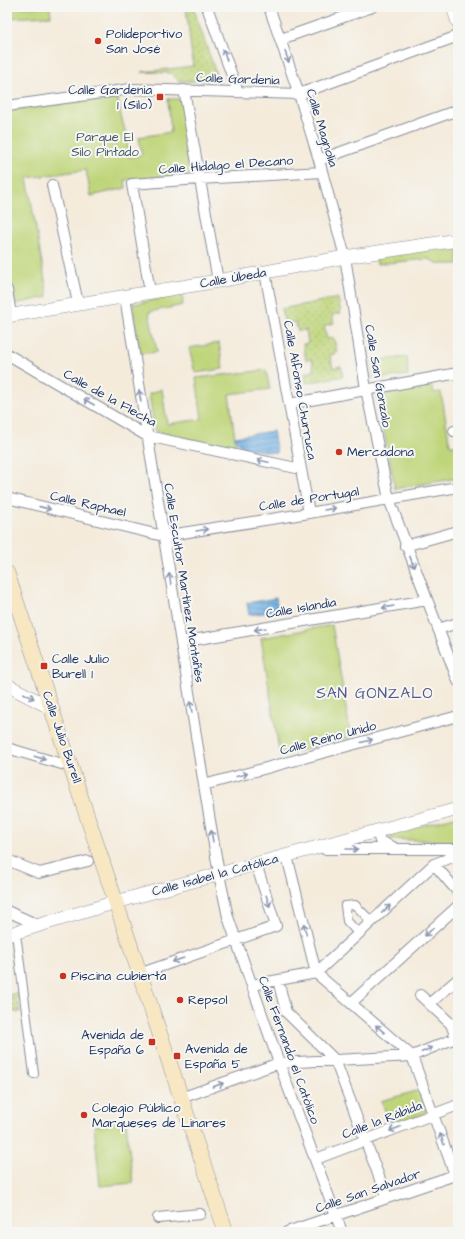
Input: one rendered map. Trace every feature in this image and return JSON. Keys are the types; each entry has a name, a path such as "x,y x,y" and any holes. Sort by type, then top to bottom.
{"main road":[{"name":"Calle Julio Burell","path":"7,573 226,1232"}],"street":[{"path":"207,7 238,92"},
{"name":"Calle Magnolia","path":"269,7 281,39 320,160 345,257"},
{"path":"281,39 372,7"},
{"path":"453,7 458,22"},
{"name":"Calle Gardenia","path":"7,106 131,89 299,94 458,36"},
{"path":"184,90 218,281"},
{"path":"320,160 458,110"},
{"name":"Calle Hidalgo el Decano","path":"150,292 132,184 322,172"},
{"path":"52,184 78,303"},
{"name":"Calle Úbeda","path":"9,315 218,281 345,257 458,240"},
{"name":"Calle San Gonzalo","path":"345,257 366,389 389,499 405,546 458,681"},
{"name":"Calle Alfonso Churruca","path":"265,272 309,513"},
{"path":"7,290 9,315"},
{"name":"Calle Escultor Martínez Montañés","path":"125,297 146,436 219,874"},
{"name":"Calle de la Flecha","path":"7,354 146,436 301,469"},
{"path":"289,404 458,372"},
{"name":"Calle de Portugal","path":"163,536 309,513 458,487"},
{"name":"Calle Raphael","path":"7,498 163,536"},
{"path":"405,546 458,531"},
{"name":"Calle Islandia","path":"181,642 427,600"},
{"path":"438,629 458,623"},
{"path":"7,685 52,708"},
{"name":"Calle Reino Unido","path":"204,786 458,716"},
{"path":"7,748 72,767"},
{"name":"Calle Isabel la Católica","path":"12,938 38,925 116,902 458,809"},
{"path":"377,831 380,841 395,848"},
{"name":"Calle Isabel la Católica","path":"313,848 458,849"},
{"path":"252,985 316,973 434,864 458,855"},
{"path":"287,856 316,973 412,1056 456,1175"},
{"path":"7,860 39,873 88,861"},
{"path":"139,974 276,926 256,864"},
{"path":"434,864 458,892"},
{"name":"Calle Fernando el Católico","path":"219,874 228,917 342,1232"},
{"path":"359,934 347,921 345,906 355,905 372,922"},
{"path":"351,1003 458,906"},
{"path":"7,911 38,925"},
{"path":"12,938 34,1074"},
{"path":"429,1004 458,979"},
{"path":"278,980 286,1012 335,1060 387,1198"},
{"path":"181,1098 280,1063 412,1056 457,1038 451,1024 420,995"},
{"name":"Calle la Rábida","path":"316,1159 458,1105"},
{"name":"Calle San Salvador","path":"287,1232 456,1175"},
{"path":"158,1218 200,1214"}],"green space":[{"path":"7,7 50,7 51,16 7,18"},
{"path":"186,7 193,7 219,82 179,81 171,73 142,72 193,66"},
{"name":"Parque El Silo Pintado","path":"118,99 126,134 129,157 142,155 139,137 171,132 168,99 181,99 194,174 125,180 126,188 91,196 86,170 27,178 48,297 15,304 7,247 7,111 75,102"},
{"path":"458,244 458,264 439,264 428,259 377,264 376,257"},
{"path":"182,294 183,305 149,312 157,352 140,354 132,300 135,304"},
{"path":"338,298 341,313 332,315 334,323 324,326 327,339 334,338 337,353 330,355 333,368 341,366 343,376 306,383 305,373 314,371 312,359 306,360 303,344 308,343 306,330 298,331 295,322 285,324 281,309"},
{"path":"219,343 223,369 195,373 189,348"},
{"path":"407,357 408,375 373,379 370,361"},
{"path":"266,370 270,389 229,394 236,446 206,443 155,431 149,394 162,389 167,424 202,419 196,378"},
{"path":"432,386 434,393 441,392 450,445 458,445 458,478 395,489 377,395"},
{"path":"332,625 351,737 280,756 261,638"},
{"path":"458,816 458,842 391,839 390,834"},
{"path":"18,993 19,1000 7,1001 7,995"},
{"path":"19,1003 20,1012 7,1012 7,1004"},
{"path":"420,1090 427,1112 392,1126 381,1101"},
{"path":"126,1122 133,1183 100,1186 94,1126"}],"water":[{"path":"273,431 277,453 242,448 234,437"},
{"path":"276,598 278,611 249,615 247,603"}],"place":[{"name":"Polideportivo San José","path":"98,41"},
{"name":"Calle Gardenia 1 (Silo)","path":"160,97"},
{"name":"Mercadona","path":"339,452"},
{"name":"Calle Julio Burell 1","path":"44,666"},
{"name":"Piscina cubierta","path":"63,976"},
{"name":"Repsol","path":"180,1000"},
{"name":"Avenida de España 6","path":"152,1042"},
{"name":"Avenida de España 5","path":"177,1056"},
{"name":"Colegio Público Marqueses de Linares","path":"84,1115"}],"district":[{"name":"SAN GONZALO","path":"375,693"}]}
